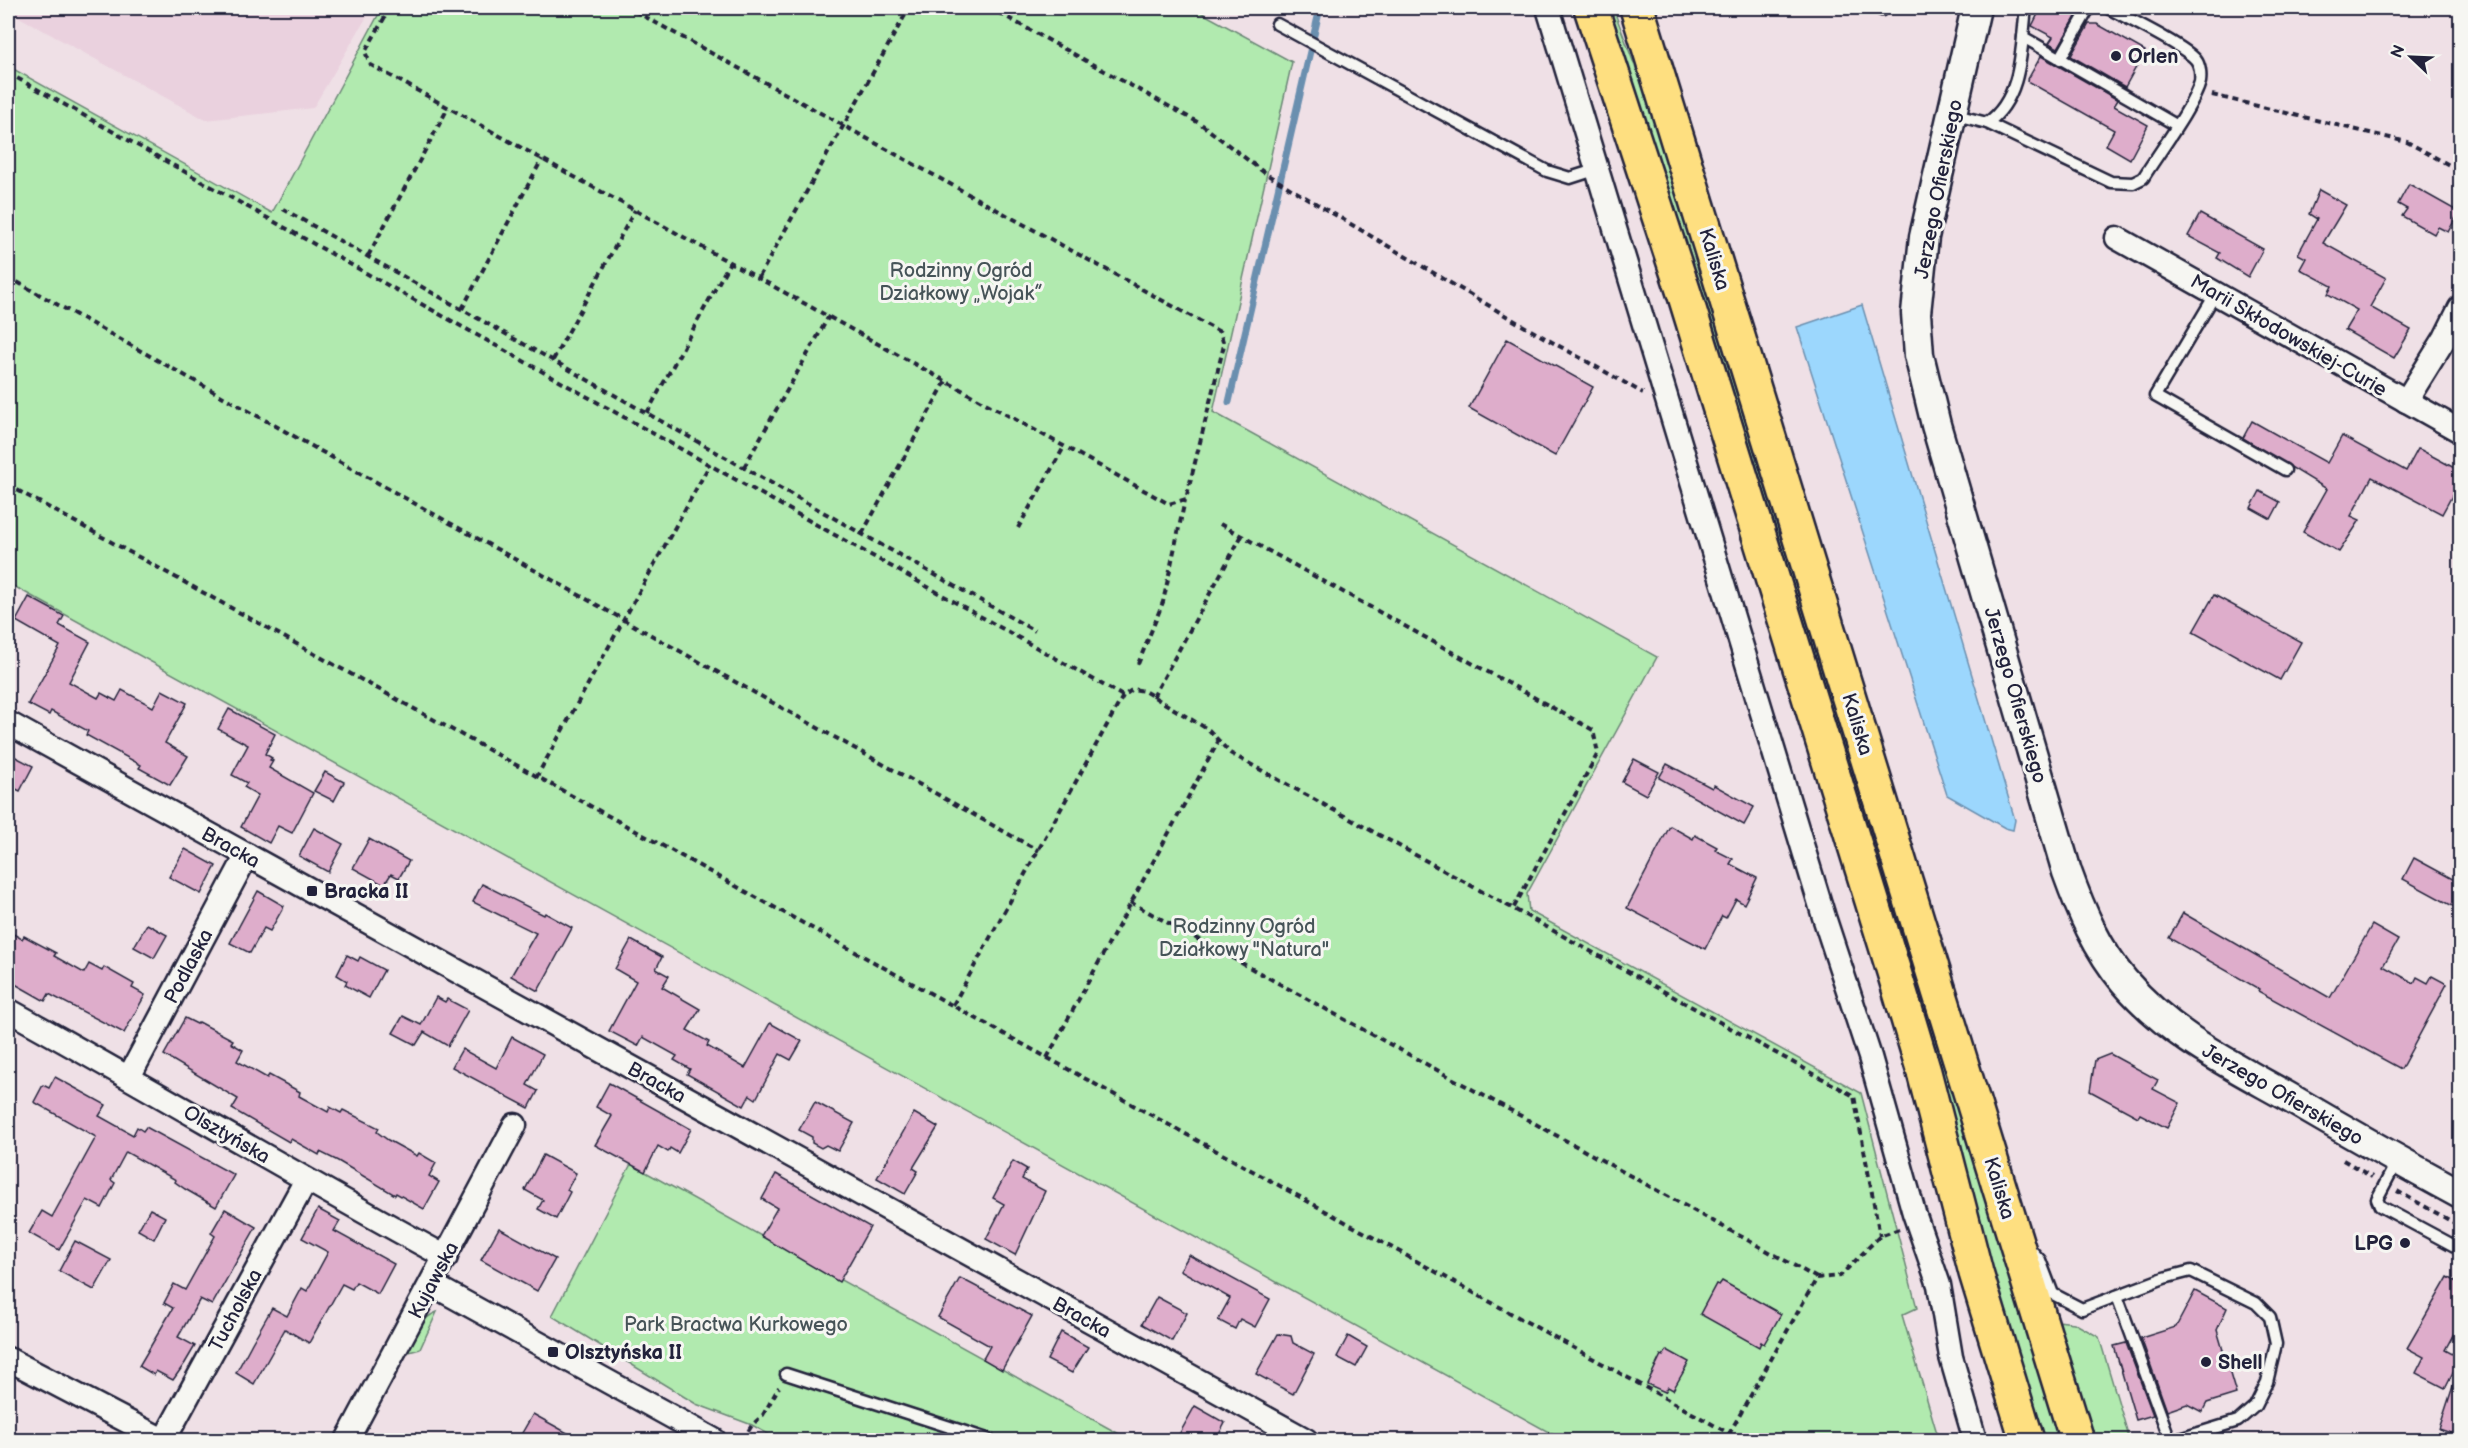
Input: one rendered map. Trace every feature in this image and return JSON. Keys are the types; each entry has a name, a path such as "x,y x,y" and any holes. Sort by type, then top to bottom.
{"main road":[{"name":"Kaliska","path":"1591,8 1685,296 1894,972 1924,1072 1976,1273 2027,1440"},
{"name":"Kaliska","path":"1637,8 2078,1440"}],"street":[{"path":"1548,8 1824,917 1870,1057 1917,1220 1939,1285 1951,1357 1975,1440"},
{"name":"Jerzego Ofierskiego","path":"1976,8 1924,237 1916,313 1919,355 1936,426 2067,872 2083,915 2101,949 2124,980 2171,1028 2391,1172 2460,1194"},
{"name":"Marii Skłodowskiej-Curie","path":"2117,238 2460,432"},
{"path":"2406,401 2445,338 2460,308"},
{"name":"Bracka","path":"8,723 1306,1440"},
{"name":"Podlaska","path":"129,1077 247,855"},
{"name":"Olsztyńska","path":"8,1010 446,1257"},
{"name":"Kujawska","path":"352,1439 515,1125"},
{"name":"Tucholska","path":"164,1440 306,1180"},
{"path":"431,1284 714,1440"},
{"path":"8,1359 164,1440"}],"lane":[{"path":"1877,8 1882,10 1884,8"},
{"path":"1987,123 2007,104 2013,90 2026,8"},
{"path":"2060,59 2090,8"},
{"path":"1952,114 1987,123 2111,182 2133,183 2143,178 2200,82 2200,67 2195,58 2108,8"},
{"path":"1277,24 1547,171 1570,178 1598,169"},
{"path":"2022,38 2176,125"},
{"path":"2216,293 2155,396 2285,470"},
{"path":"2391,1172 2377,1199 2380,1206 2460,1249"},
{"path":"2013,1231 2040,1260 2054,1294 2082,1309 2164,1278 2191,1271 2256,1303 2270,1317 2276,1344 2267,1382 2255,1406 2238,1421 2208,1435 2176,1440"},
{"path":"2117,1296 2170,1440"},
{"path":"786,1374 990,1440"}],"path":[{"path":"390,8 365,52 371,65 1170,504 1186,499"},
{"path":"629,8 1220,332 1224,345 1163,602 1138,664"},
{"path":"759,277 909,8"},
{"path":"990,8 1200,124 1266,174 1521,324 1670,408"},
{"path":"8,73 1123,696"},
{"path":"2195,90 2407,142 2454,167 2460,173"},
{"path":"368,256 448,108"},
{"path":"462,309 542,159"},
{"path":"283,208 1035,631"},
{"path":"553,360 635,210"},
{"path":"646,413 730,262"},
{"path":"8,277 1039,851"},
{"path":"744,467 829,316"},
{"path":"862,534 946,381"},
{"path":"1018,528 1064,447"},
{"path":"536,778 710,464"},
{"path":"8,485 1741,1440"},
{"path":"1220,524 1593,730 1598,753 1513,909"},
{"path":"1153,697 1241,537"},
{"path":"952,1006 1123,696 1132,689 1144,691 1209,730 1230,753 1854,1096 1880,1236"},
{"path":"1047,1058 1219,742"},
{"path":"1130,902 1817,1278 1840,1276 1880,1236 1917,1220"},
{"path":"2342,1159 2391,1172 2460,1226"},
{"path":"1729,1434 1817,1278"},
{"path":"743,1440 752,1425 764,1415 786,1374"}],"shaded area":[{"path":"8,8 372,8 313,108 206,120 8,11"}],"green space":[{"name":"Rodzinny Ogród Działkowy \"Natura\"","path":"382,8 1193,8 1292,62 1213,412 1657,657 1527,894 1529,911 1861,1093 1917,1308 1902,1315 1939,1440 1563,1440 8,583 8,66 272,213"},
{"path":"1606,8 1613,8 1674,179 2062,1440 2040,1440"},
{"name":"Park Bractwa Kurkowego","path":"631,1164 1130,1440 779,1440 752,1425 696,1404 552,1316"},
{"path":"437,1312 420,1349 405,1353 421,1324"},
{"path":"2058,1321 2074,1323 2099,1337 2128,1440 2093,1440 2057,1324"}],"water":[{"path":"1862,305 2015,820 2013,830 2005,828 1947,795 1797,327"}],"building":[{"path":"2041,8 2081,8 2058,48 2049,43 2053,37 2032,26"},
{"path":"2089,24 2097,24 2145,51 2125,87 2071,56"},
{"path":"2041,56 2118,100 2114,106 2148,125 2130,159 2106,145 2114,130 2027,81"},
{"path":"2409,184 2459,212 2448,232 2438,227 2434,234 2402,216 2407,209 2398,204"},
{"path":"2319,190 2346,205 2323,243 2386,278 2370,307 2411,330 2394,358 2345,330 2357,310 2328,294 2332,286 2300,269 2306,258 2298,254 2317,219 2309,214"},
{"path":"2200,214 2263,249 2248,277 2217,258 2220,253 2188,236"},
{"path":"1507,339 1593,387 1555,456 1469,408"},
{"path":"2252,421 2327,463 2342,436 2406,471 2418,449 2421,450 2460,471 2460,481 2442,514 2372,477 2351,516 2360,520 2339,552 2303,532 2327,489 2243,438"},
{"path":"2260,491 2280,502 2271,519 2251,508"},
{"path":"2214,595 2301,642 2280,680 2193,632"},
{"path":"29,597 64,616 59,625 90,642 69,682 98,698 101,693 116,701 122,690 153,707 162,690 187,703 165,743 188,756 170,785 139,768 141,765 86,735 88,731 51,711 49,715 28,704 60,646 16,621"},
{"path":"229,709 275,734 265,754 273,761 269,768 313,793 292,833 278,826 269,843 241,827 258,795 244,787 247,783 232,775 248,745 218,729"},
{"path":"8,753 33,766 20,791 8,785"},
{"path":"1634,759 1659,772 1646,795 1622,782"},
{"path":"1667,764 1712,788 1714,785 1754,807 1744,825 1659,778"},
{"path":"325,772 344,782 334,801 314,791"},
{"path":"1670,826 1693,839 1695,835 1717,847 1715,850 1733,859 1730,864 1757,878 1744,904 1736,899 1726,918 1722,916 1705,949 1627,908"},
{"path":"314,828 343,844 328,872 299,856"},
{"path":"369,839 409,861 399,878 391,874 384,885 353,868"},
{"path":"185,849 216,866 201,894 169,877"},
{"path":"2414,858 2460,883 2460,910 2403,879"},
{"path":"482,884 572,928 538,991 511,976 536,933 473,902"},
{"path":"258,891 284,906 270,931 264,928 250,953 230,943"},
{"path":"2183,913 2330,998 2372,925 2398,940 2383,966 2414,983 2417,977 2428,983 2432,976 2447,984 2401,1069 2258,991 2259,989 2169,938"},
{"path":"147,924 167,935 154,958 134,947"},
{"path":"8,931 22,939 24,936 56,953 54,956 84,973 89,964 102,971 104,967 134,984 132,988 145,995 124,1033 49,994 45,1001 8,980"},
{"path":"631,940 662,957 656,969 669,976 662,987 700,1009 687,1030 709,1042 707,1046 745,1068 770,1023 802,1041 791,1060 780,1054 756,1099 750,1095 744,1106 687,1074 690,1069 674,1060 677,1056 643,1037 638,1046 609,1031 636,981 615,969"},
{"path":"347,955 358,961 360,957 384,970 369,998 345,985 347,981 337,975"},
{"path":"436,997 445,1002 447,999 468,1010 448,1046 424,1032 416,1045 393,1033 403,1016 421,1025"},
{"path":"185,1018 197,1024 199,1022 233,1040 231,1043 243,1050 237,1061 267,1078 269,1075 300,1092 299,1096 328,1112 330,1107 341,1113 343,1110 379,1128 377,1132 388,1140 417,1156 419,1153 436,1163 429,1176 439,1182 424,1209 320,1152 319,1155 291,1139 289,1142 232,1109 238,1099 164,1055"},
{"path":"512,1037 543,1054 527,1085 538,1091 529,1108 452,1067 462,1049 496,1068"},
{"path":"2110,1054 2158,1080 2153,1089 2180,1103 2167,1128 2140,1114 2138,1117 2090,1091 2095,1060"},
{"path":"55,1077 106,1105 99,1116 133,1135 137,1127 143,1131 146,1127 234,1175 216,1207 185,1189 175,1182 176,1180 126,1152 111,1180 115,1183 102,1208 87,1200 59,1250 29,1233 42,1211 52,1217 96,1137 34,1102 43,1085 49,1088"},
{"path":"609,1083 691,1129 678,1153 670,1148 668,1152 658,1146 645,1172 595,1145 612,1116 596,1107"},
{"path":"815,1102 854,1123 838,1151 826,1145 821,1148 812,1143 812,1137 799,1130"},
{"path":"914,1113 938,1127 913,1168 918,1171 905,1194 877,1178"},
{"path":"543,1155 576,1173 567,1190 570,1192 556,1219 538,1209 543,1200 525,1190"},
{"path":"1013,1161 1027,1169 1022,1179 1045,1191 1015,1255 986,1239 1004,1204 993,1198"},
{"path":"776,1174 870,1227 839,1282 761,1236 777,1208 762,1199"},
{"path":"150,1209 165,1217 154,1239 138,1230"},
{"path":"225,1209 256,1227 212,1305 200,1299 178,1337 195,1346 185,1363 173,1380 156,1371 154,1375 139,1366 173,1308 164,1303 174,1284 185,1290 215,1236 211,1233"},
{"path":"318,1209 340,1221 334,1231 394,1264 378,1294 356,1282 352,1289 342,1284 309,1343 285,1329 254,1384 236,1373 252,1343 272,1308 287,1316 302,1288 307,1291 328,1252 302,1238"},
{"path":"499,1228 555,1259 537,1291 481,1260"},
{"path":"75,1241 111,1260 94,1290 59,1271"},
{"path":"1189,1255 1270,1299 1255,1327 1240,1319 1235,1329 1218,1320 1230,1298 1180,1270"},
{"path":"2448,1277 2460,1284 2460,1322 2445,1350 2460,1358 2445,1388 2416,1373 2424,1357 2407,1348"},
{"path":"960,1278 1032,1316 1002,1370 983,1359 990,1346 938,1317"},
{"path":"1722,1281 1781,1314 1764,1344 1761,1342 1759,1347 1700,1314 1716,1284 1719,1285"},
{"name":"Shell","path":"2195,1291 2227,1308 2217,1330 2236,1394 2207,1403 2202,1412 2187,1404 2167,1411 2141,1338 2176,1327"},
{"path":"1157,1297 1187,1313 1172,1341 1142,1324"},
{"path":"1061,1332 1088,1347 1072,1373 1047,1360"},
{"path":"1278,1334 1291,1336 1293,1343 1314,1354 1293,1394 1256,1374"},
{"path":"1348,1336 1367,1347 1356,1367 1337,1357"},
{"path":"2126,1343 2153,1415 2136,1420 2114,1346"},
{"path":"1667,1350 1689,1362 1673,1390 1668,1387 1665,1392 1647,1384 1661,1355 1663,1356"},
{"path":"2457,1374 2460,1375 2460,1436 2439,1429"},
{"path":"1195,1406 1225,1423 1216,1440 1176,1440"},
{"path":"533,1414 580,1440 518,1440"}],"waterway":[{"path":"1229,402 1320,8"}],"place":[{"name":"Orlen","path":"2116,56"},
{"name":"Bracka II","path":"312,891"},
{"name":"LPG","path":"2405,1243"},
{"name":"Olsztyńska II","path":"553,1352"},
{"name":"Shell","path":"2206,1362"}],"park label":[{"name":"Rodzinny Ogród Działkowy „Wojak”","path":"961,282"}]}
